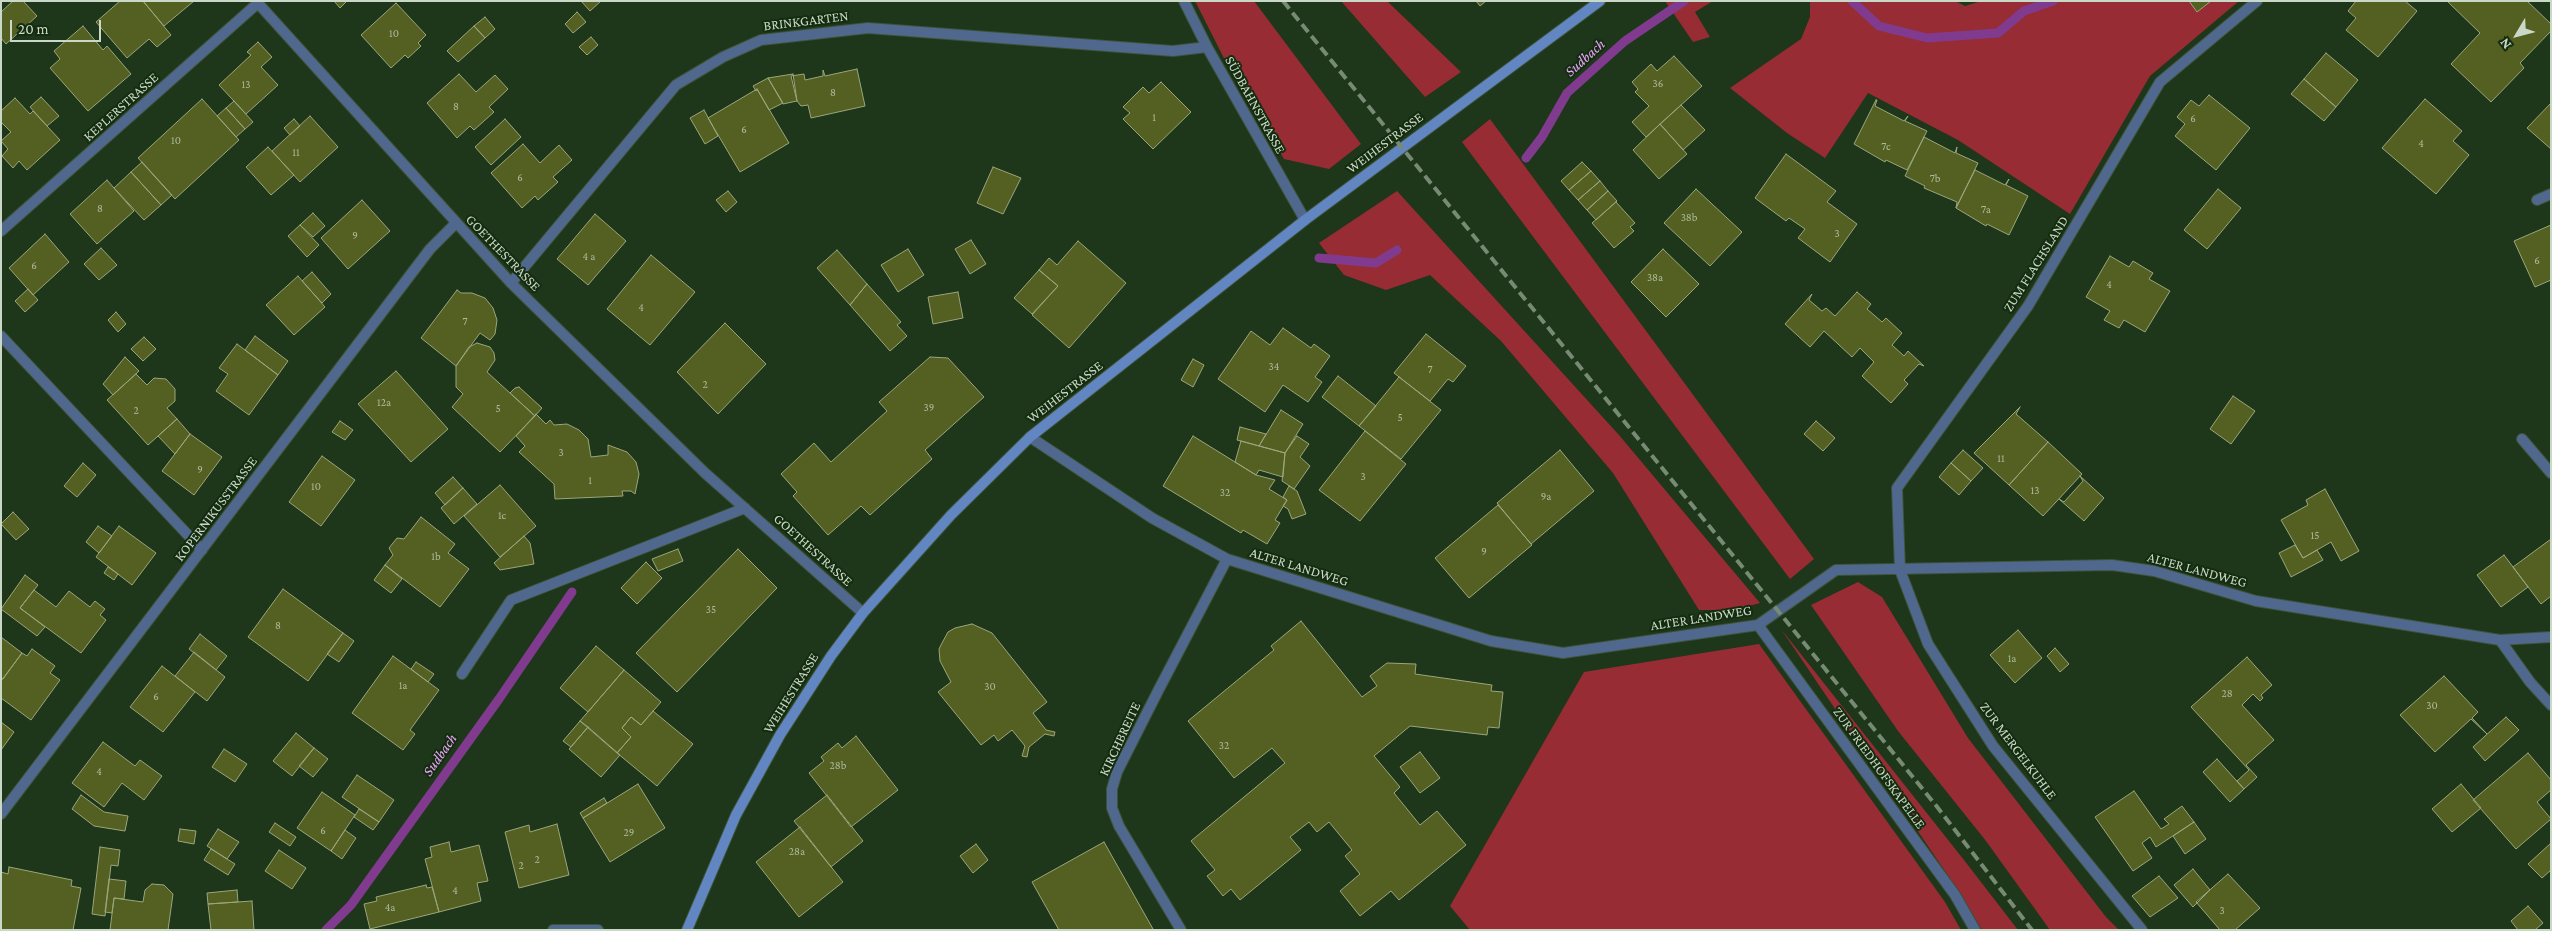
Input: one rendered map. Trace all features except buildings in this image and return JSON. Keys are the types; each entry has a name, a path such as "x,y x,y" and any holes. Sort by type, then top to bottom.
{"main road":[{"name":"WEIHESTRASSE","path":"687,930 736,815 780,735 826,663 863,613 951,515 1030,437 1305,220 1600,1"}],"street":[{"name":"SÜDBAHNSTRASSE","path":"1184,1 1207,47 1305,220"},
{"name":"ZUM FLACHSLAND","path":"1900,570 1897,488 2028,306 2160,82 2257,1"},
{"name":"GOETHESTRASSE","path":"257,2 511,283 705,473 863,613"},
{"name":"KEPLERSTRASSE","path":"1,231 257,2"},
{"name":"BRINKGARTEN","path":"511,283 676,85 723,57 761,40 868,28 1172,52 1207,47"},
{"path":"2537,200 2551,194"},
{"name":"KOPERNIKUSSTRASSE","path":"1,814 430,249 456,223"},
{"path":"1,336 202,550"},
{"name":"ALTER LANDWEG","path":"1030,437 1152,518 1227,559 1491,641 1562,653 1758,624 1836,570 2112,564 2154,571 2256,601 2500,640 2551,637"},
{"path":"2522,439 2551,474"},
{"path":"462,674 511,600 745,508"},
{"name":"KIRCHBREITE","path":"1181,930 1119,826 1112,808 1112,788 1117,772 1227,559"},
{"name":"ZUR MERGELKUHLE","path":"1900,570 1928,644 1994,746 2142,930"},
{"name":"ZUR FRIEDHOFSKAPELLE","path":"1758,624 1955,895 1975,930"},
{"path":"2500,640 2530,682 2551,705"},
{"path":"553,930 598,930"}],"shaded area":[{"path":"1195,1 1254,1 1361,144 1329,169 1284,159 1233,76"},
{"path":"1341,1 1387,1 1461,72 1425,97"},
{"path":"1665,1 1713,1 1695,12 1710,37 1693,42"},
{"path":"1810,1 1955,1 1965,6 1981,1 2239,1 2150,76 2070,214 1958,140 1868,93 1825,158 1787,133 1730,88 1801,39 1810,17"},
{"path":"1490,119 1814,559 1790,579 1462,142"},
{"path":"1397,191 1619,435 1760,603 1734,610 1699,610 1613,473 1501,341 1430,275 1386,290 1344,275 1319,243"},
{"path":"1858,582 1882,597 1968,738 2106,917 2119,930 2050,930 1986,841 1898,731 1811,605"},
{"path":"1781,629 2018,930 1982,930 1957,889"},
{"path":"1759,644 1945,902 1961,930 1470,930 1450,906 1584,672"}],"waterway":[{"name":"Sudbach","path":"1526,158 1542,137 1567,93 1625,41 1684,1"},
{"name":"Sudbach","path":"1852,1 1879,26 1927,38 1998,33 2024,11 2053,1"},
{"name":"Sudbach","path":"1319,258 1376,263 1397,250"},
{"name":"Sudbach","path":"326,930 351,905 499,699 572,592"}],"railway":[{"path":"1283,1 1938,808 2032,930"}]}
